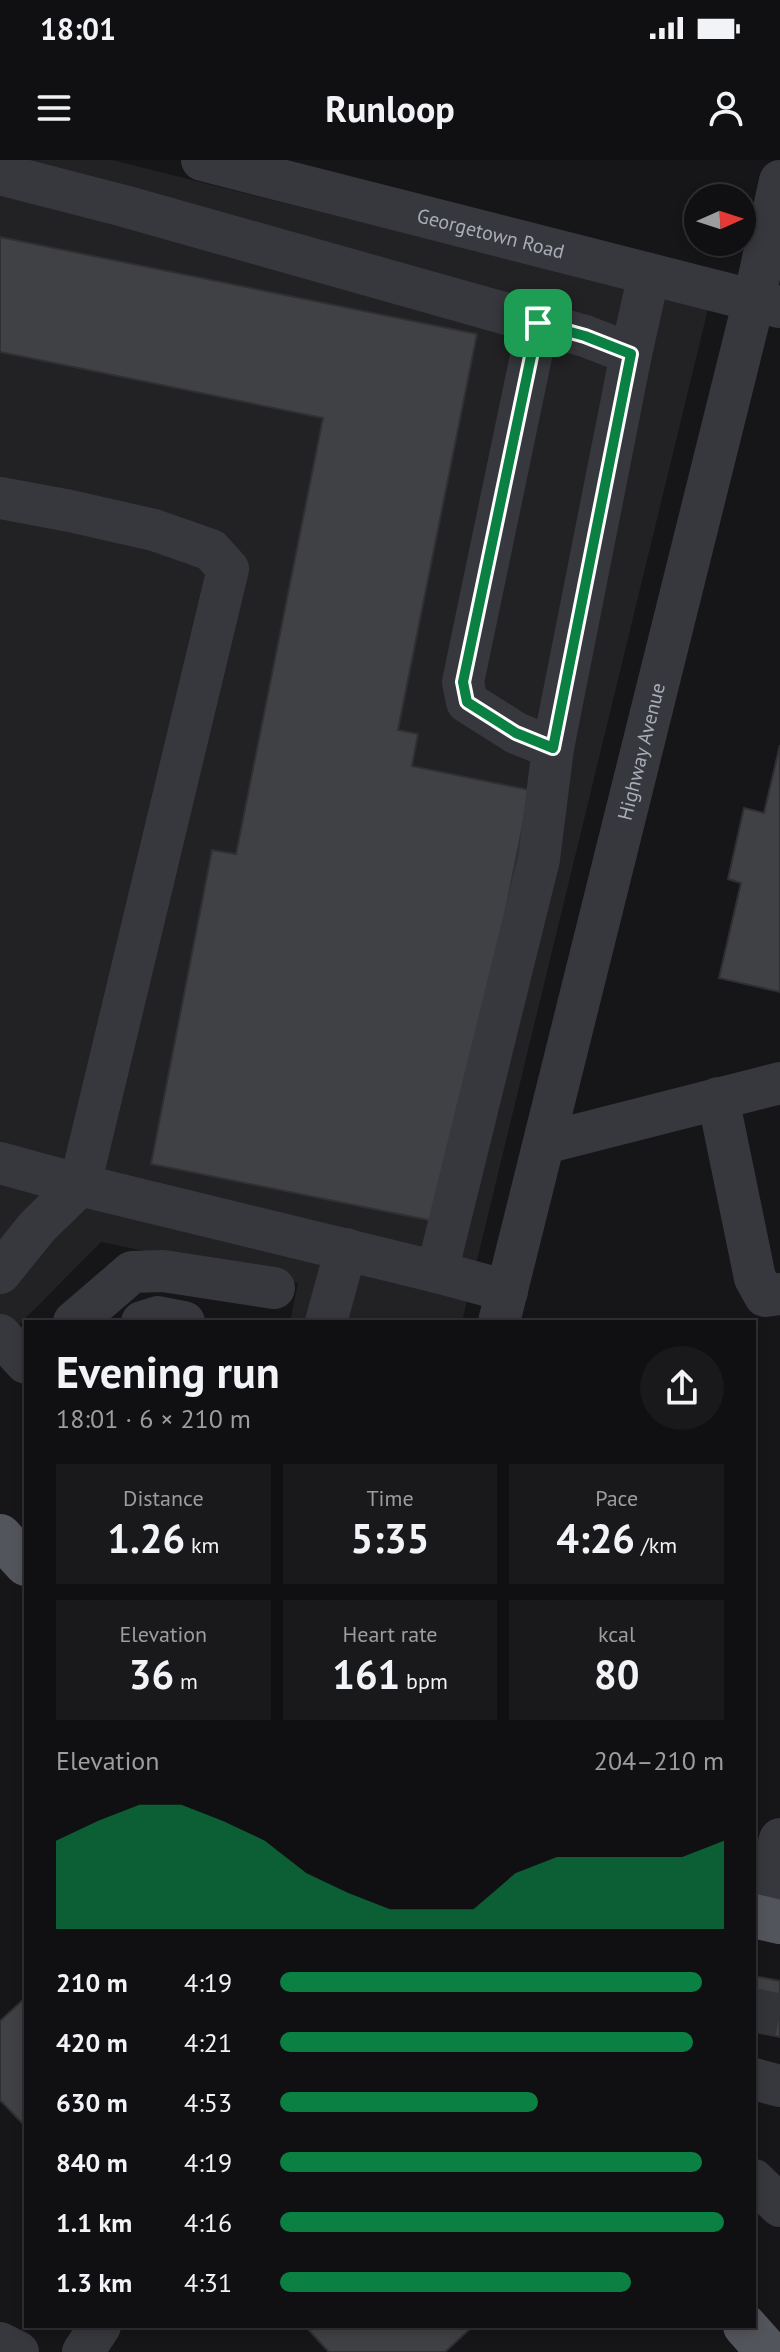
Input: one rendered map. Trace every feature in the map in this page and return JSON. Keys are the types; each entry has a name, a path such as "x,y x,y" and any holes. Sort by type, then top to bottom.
{"main road":[{"path":"0,1536 24,1562"}],"street":[{"name":"Georgetown Road","path":"202,160 767,303"},
{"path":"0,174 139,210 585,336 631,354"},
{"name":"Highway Avenue","path":"503,1306 767,303 780,181"},
{"path":"437,1272 539,859 553,748 649,274"},
{"path":"538,323 463,682 467,702 516,733 553,748"},
{"path":"0,498 154,530 211,550 228,569 80,1185 37,1227 0,1273"},
{"path":"545,1143 780,1083"},
{"path":"718,1098 755,1278 765,1296 780,1294"},
{"path":"0,1163 437,1272 503,1306"},
{"path":"327,1320 346,1249"},
{"path":"76,1320 132,1272 163,1271 274,1288"},
{"path":"148,1320 158,1317 174,1320"},
{"path":"0,1335 24,1361"},
{"path":"765,1919 780,1839"},
{"path":"756,2080 780,2086"},
{"path":"756,2182 780,2206"},
{"path":"83,2352 99,2328"},
{"path":"0,2343 18,2352"}],"shaded area":[{"path":"0,160 112,160 708,309 462,1320 290,1320 298,1283 101,1242 0,1344"}],"building":[{"path":"0,237 477,334 398,730 418,734 412,766 530,790 443,1223 151,1164 212,850 236,854 323,418 0,352"},
{"path":"780,745 780,992 719,978 741,883 728,879 744,808 764,813"},
{"path":"756,1976 780,1981 780,2037 756,2032"},
{"path":"24,1999 24,2125 0,2100 0,2021"},
{"path":"307,2328 471,2328 445,2352 329,2352"}],"tunnel":[{"path":"756,2009 780,2015"}],"route":[{"path":"538,323 585,336 631,354 553,748 516,733 467,702 463,682 538,323"}]}
